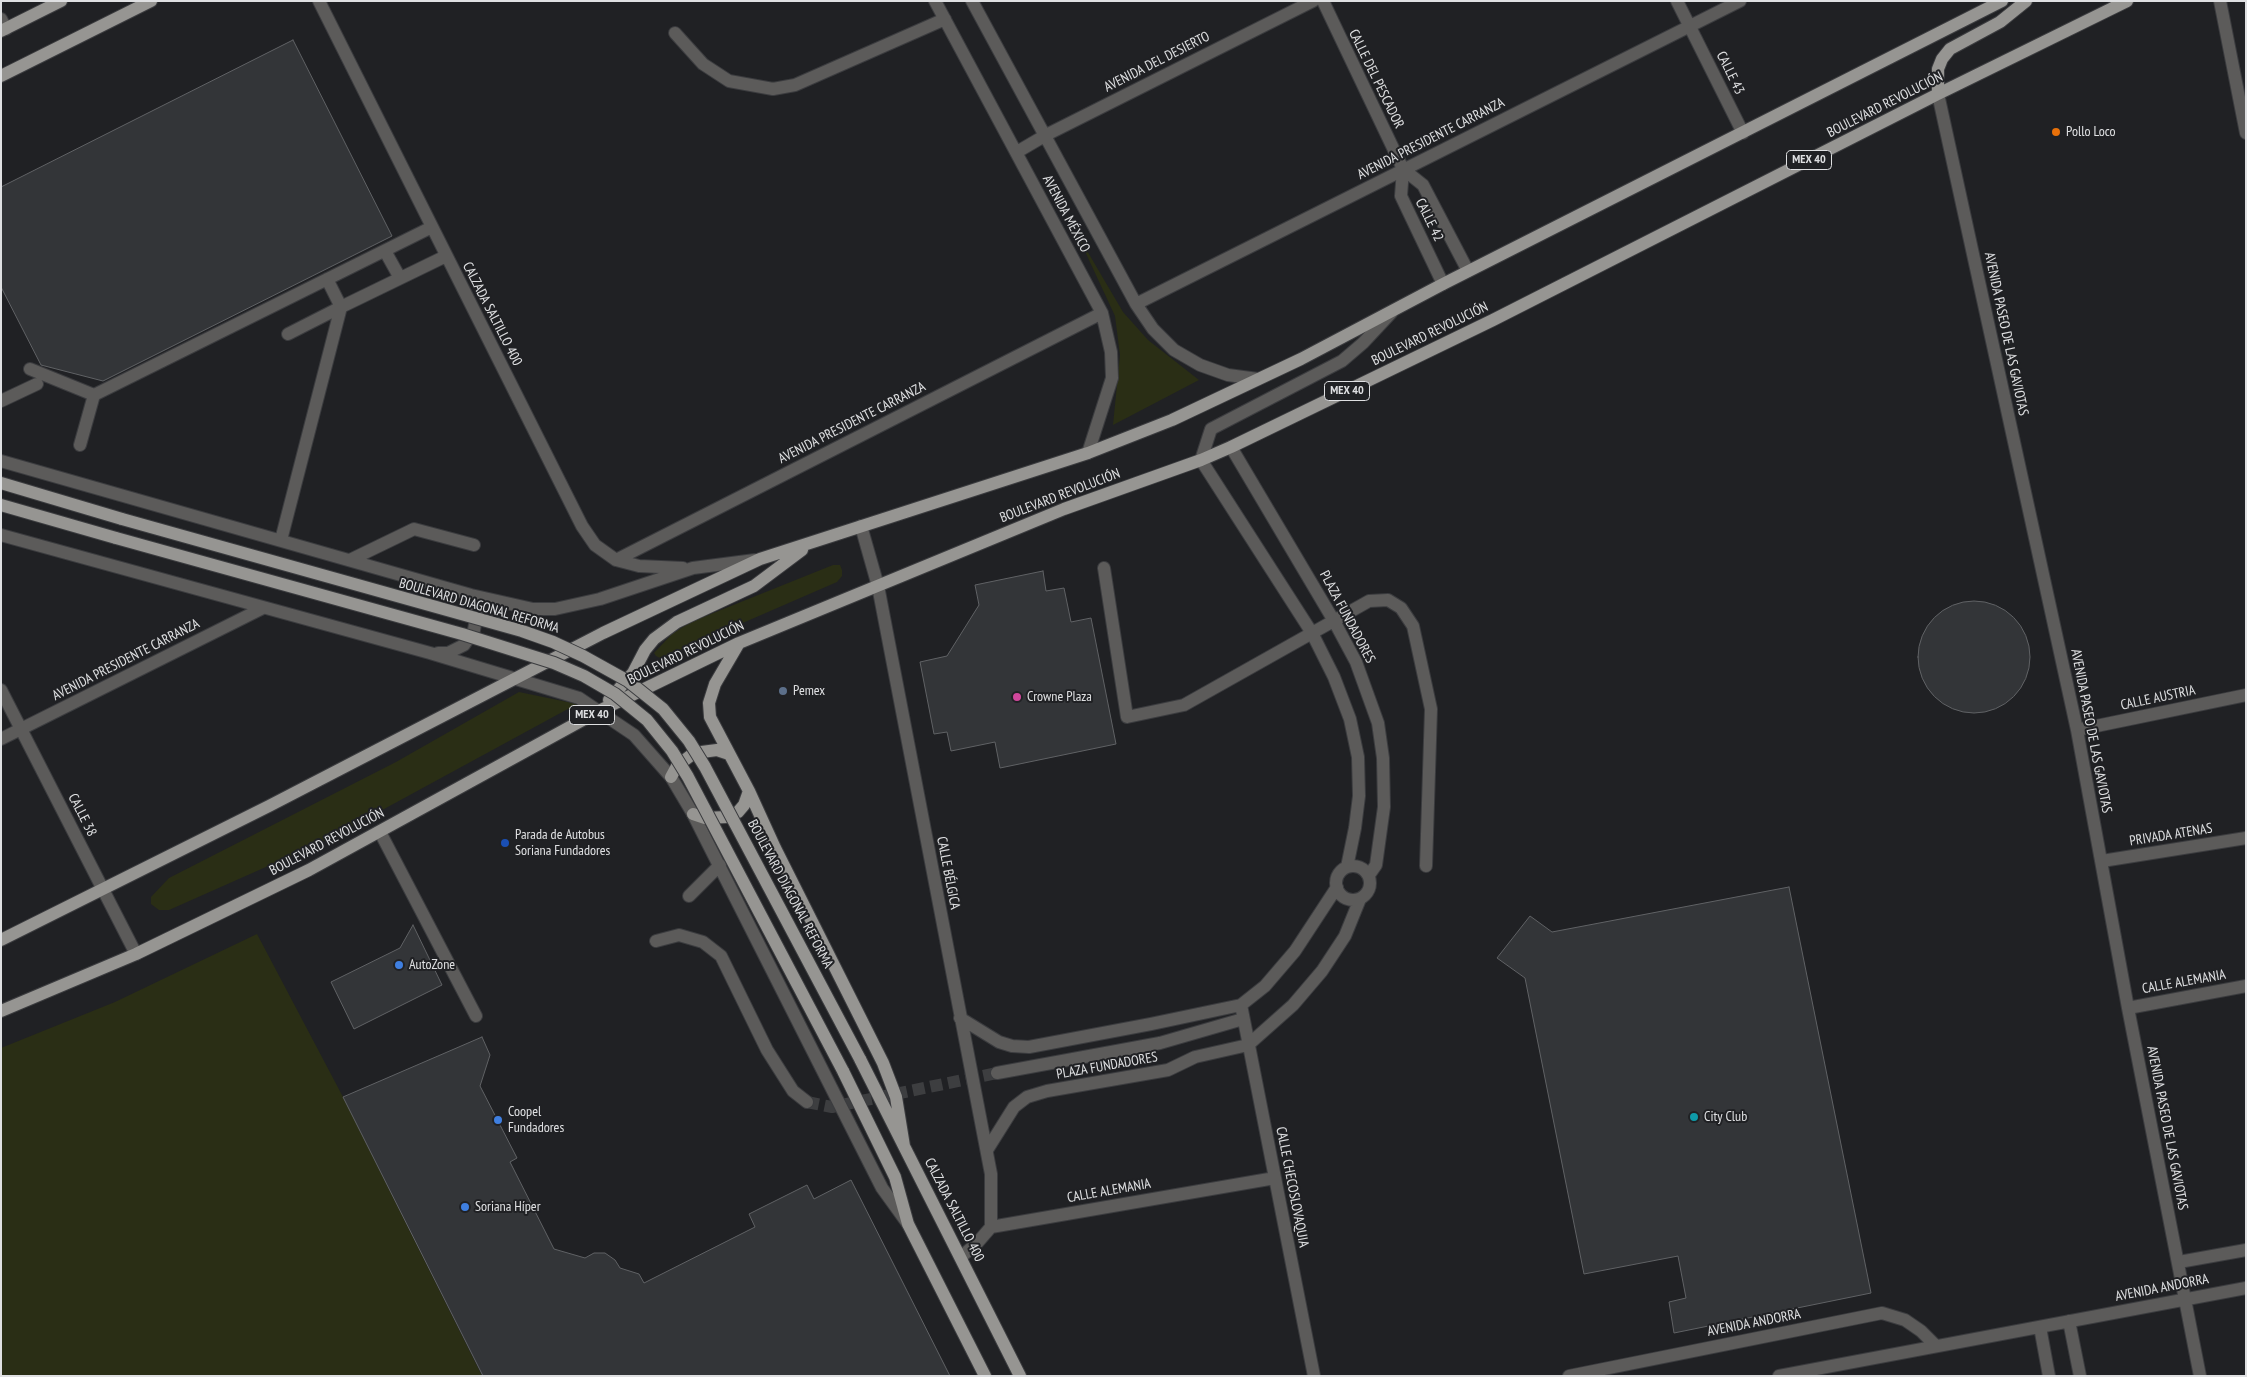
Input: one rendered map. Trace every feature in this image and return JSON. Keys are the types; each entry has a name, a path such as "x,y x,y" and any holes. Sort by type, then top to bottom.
{"main road":[{"path":"3,26 61,1"},
{"path":"1,76 151,1"},
{"path":"1,940 269,806 603,633 760,559 1088,453 1172,420 1302,358 1468,271 2002,1"},
{"path":"1938,94 1938,69 1942,58 1950,49 2000,22 2026,1"},
{"name":"BOULEVARD REVOLUCIÓN","path":"1,1011 136,954 309,870 599,711 739,643 1064,509 1232,447 1493,320 1938,94 2127,1"},
{"name":"BOULEVARD DIAGONAL REFORMA","path":"1,483 122,520 522,631 553,642 583,656 628,681 663,709 689,741 706,767 860,1058"},
{"path":"1,505 472,636 554,663 584,676 615,694 646,720 672,751 688,776 843,1071 895,1177 908,1224 985,1376"},
{"path":"599,711 632,673 645,650 654,639 677,622 754,586 810,544"},
{"path":"739,643 715,684 709,703 710,717 728,754 750,792 775,848 883,1063 896,1097 904,1146"},
{"path":"671,777 677,766 694,753 716,750 728,754"},
{"path":"693,814 705,818 727,817 738,812 744,805 750,792"},
{"name":"CALZADA SALTILLO 400","path":"860,1058 1020,1376"}],"street":[{"name":"CALZADA SALTILLO 400","path":"319,1 582,526 594,545 616,560 639,566 693,568"},
{"name":"AVENIDA MÉXICO","path":"935,1 1102,313 1111,352 1112,378 1088,453"},
{"name":"AVENIDA MÉXICO","path":"972,1 1136,304 1153,329 1174,350 1200,365 1228,375 1258,379"},
{"name":"AVENIDA DEL DESIERTO","path":"1017,152 1046,135 1312,1"},
{"name":"CALLE DEL PESCADOR","path":"1323,1 1403,169"},
{"name":"CALLE 43","path":"1677,1 1743,133"},
{"name":"AVENIDA PRESIDENTE CARRANZA","path":"1136,304 1740,1"},
{"path":"2220,1 2246,133"},
{"path":"675,34 703,64 729,81 773,89 795,85 945,19"},
{"name":"AVENIDA PASEO DE LAS GAVIOTAS","path":"1938,94 2077,730 2128,1008 2200,1376"},
{"name":"CALLE 42","path":"1403,169 1423,184 1468,271"},
{"name":"CALLE 42","path":"1403,169 1401,196 1443,284"},
{"path":"80,445 94,395 432,227"},
{"path":"385,251 400,278"},
{"path":"288,334 446,256"},
{"path":"281,540 341,307 327,279"},
{"path":"1347,867 1359,796 1358,757 1347,710 1334,677 1312,633 1201,460 1211,429 1342,361 1363,343 1394,309"},
{"name":"AVENIDA PRESIDENTE CARRANZA","path":"616,560 1102,313"},
{"path":"30,369 94,395"},
{"path":"1,400 37,384"},
{"name":"PLAZA FUNDADORES","path":"1232,447 1334,620 1356,662 1378,723 1383,758 1384,807 1376,865 1369,875"},
{"path":"1,461 471,595 533,609 555,609 600,599 693,568 760,559"},
{"name":"CALLE BÉLGICA","path":"861,526 878,586 987,1150 991,1174 991,1227"},
{"path":"350,560 414,529 474,545"},
{"path":"1,535 430,653 579,698 634,735 671,777 693,814 882,1188 908,1224"},
{"path":"1104,568 1127,717 1184,704 1369,601 1388,600 1401,608 1413,626 1431,709 1426,866"},
{"path":"430,653 448,653 464,644 474,630 477,612 471,595"},
{"name":"AVENIDA PRESIDENTE CARRANZA","path":"1,739 264,608"},
{"name":"CALLE 38","path":"1,690 136,954"},
{"name":"CALLE AUSTRIA","path":"2077,730 2246,694"},
{"path":"380,832 476,1016"},
{"name":"PRIVADA ATENAS","path":"2102,861 2246,838"},
{"path":"689,896 720,865"},
{"path":"960,1018 999,1042 1012,1046 1029,1047 1241,1005 1265,986 1296,951 1337,887 1339,873 1347,867 1359,867 1369,875 1370,887 1360,899 1354,900 1343,897 1337,887"},
{"name":"PLAZA FUNDADORES","path":"987,1150 1014,1107 1027,1097 1168,1070 1196,1057 1248,1045 1293,1005 1322,971 1345,936 1360,899"},
{"path":"656,941 679,935 703,942 721,956 767,1050 793,1091 808,1102"},
{"name":"CALLE ALEMANIA","path":"2128,1008 2246,986"},
{"name":"CALLE CHECOSLOVAQUIA","path":"1241,1005 1314,1376"},
{"path":"997,1073 1160,1043 1243,1019"},
{"name":"CALLE ALEMANIA","path":"991,1227 1275,1178"},
{"path":"961,1257 991,1227"},
{"name":"AVENIDA ANDORRA","path":"2179,1262 2246,1250"},
{"name":"AVENIDA ANDORRA","path":"1779,1376 2246,1288"},
{"name":"AVENIDA ANDORRA","path":"1569,1376 1882,1313 1905,1320 1921,1331 1936,1346"},
{"path":"2069,1321 2080,1376"},
{"path":"2040,1327 2049,1376"}],"green space":[{"path":"1076,232 1123,312 1148,340 1199,380 1113,425 1120,355 1115,316"},
{"path":"833,565 840,565 842,570 842,576 837,582 669,655 660,658 654,653 672,634 691,622"},
{"path":"519,692 577,704 329,839 169,910 159,910 151,904 151,897 169,878 396,762"},
{"path":"257,934 343,1097 482,1376 1,1376 1,1048 115,1002"}],"building":[{"path":"293,40 392,236 103,381 41,365 1,287 1,187"},
{"name":"Crowne Plaza","path":"1043,571 1046,591 1064,588 1071,622 1091,618 1116,744 1000,768 995,742 951,751 947,732 934,734 920,662 947,656 979,605 975,585"},
{"path":"1974,601 1985,602 1995,606 2013,618 2025,636 2029,646 2029,668 2025,678 2013,696 1995,708 1985,712 1974,713 1963,712 1953,708 1935,696 1923,678 1919,668 1918,657 1919,646 1923,636 1935,618 1953,606 1963,602"},
{"name":"City Club","path":"1789,887 1871,1293 1674,1333 1669,1302 1686,1298 1678,1256 1584,1274 1525,978 1497,958 1530,916 1552,932"},
{"name":"AutoZone","path":"413,925 442,985 354,1029 331,982 400,948"},
{"name":"Soriana Híper","path":"482,1037 490,1055 480,1086 517,1158 510,1162 554,1249 585,1258 594,1253 605,1253 615,1260 620,1268 639,1274 644,1283 755,1227 749,1214 807,1185 814,1199 851,1180 950,1376 483,1376 343,1097"}],"tunnel":[{"path":"807,1102 832,1107 997,1073"}],"place":[{"name":"Pollo Loco","path":"2056,132"},
{"name":"Pemex","path":"783,691"},
{"name":"Crowne Plaza","path":"1017,697"},
{"name":"Parada de Autobus Soriana Fundadores","path":"505,843"},
{"name":"AutoZone","path":"399,965"},
{"name":"City Club","path":"1694,1117"},
{"name":"Coopel Fundadores","path":"498,1120"},
{"name":"Soriana Híper","path":"465,1207"}]}
